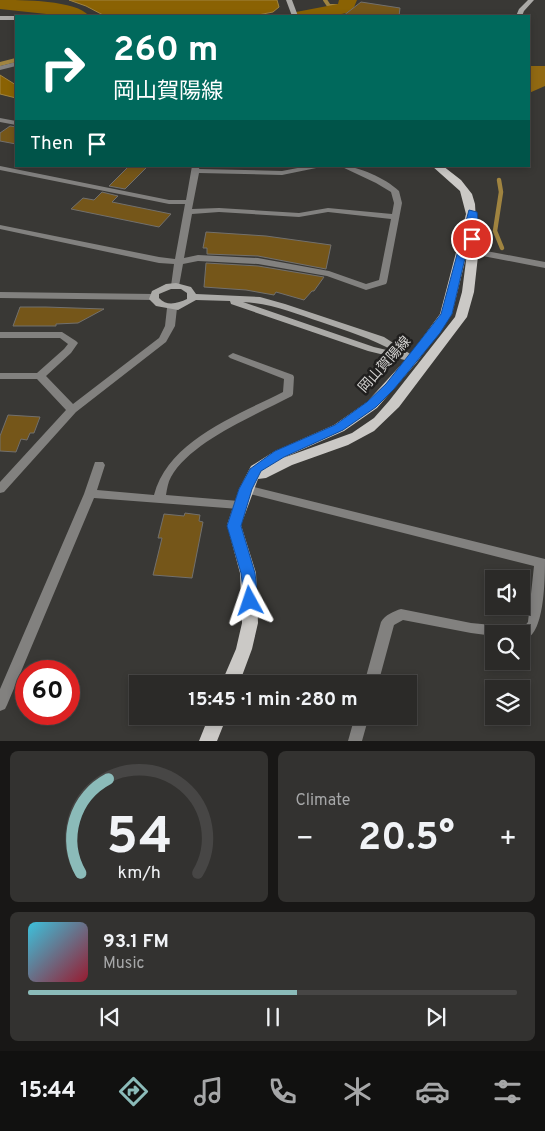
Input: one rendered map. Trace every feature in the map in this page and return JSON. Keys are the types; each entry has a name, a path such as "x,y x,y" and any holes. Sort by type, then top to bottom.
{"main road":[{"name":"岡山賀陽線","path":"234,675 244,649 250,623 248,573 234,526 240,505 256,469 280,454 339,428 372,405 419,361 461,317 468,294 467,251 474,227 472,212 468,194 455,180 438,167"},
{"name":"岡山賀陽線","path":"248,485 270,470 343,442 368,429 396,405 419,361"},
{"path":"208,741 214,725"}],"street":[{"path":"289,0 295,15"},
{"path":"520,15 530,0"},
{"path":"0,18 15,18"},
{"path":"0,68 15,64"},
{"path":"0,120 15,123"},
{"path":"175,286 196,168 282,173 316,167"},
{"path":"0,226 159,260 180,262 198,258 258,261 329,274 366,287 383,282 398,202 395,191 379,181 346,167"},
{"path":"0,168 169,202 189,202"},
{"path":"189,212 219,210 300,215 328,210 395,217"},
{"path":"467,251 545,266"},
{"path":"0,295 154,297 163,288 175,286 190,290 193,297"},
{"path":"154,297 159,304 172,308 188,303 193,297"},
{"path":"193,297 221,298 371,349 419,361"},
{"path":"0,488 72,410 163,340 170,326 172,308"},
{"path":"0,335 62,335 73,343 68,351 40,376 0,376"},
{"path":"159,499 166,475 185,455 208,437 288,394 289,377 233,356"},
{"path":"40,376 72,410"},
{"path":"0,705 90,494 99,465"},
{"path":"248,485 543,564 534,623 526,634 471,628 401,614 388,622 373,675"},
{"path":"90,494 240,505"},
{"path":"355,741 359,725"}],"shaded area":[{"path":"69,0 277,0 279,7 273,12 258,15 103,15"},
{"path":"38,2 73,9 86,15 73,15 47,9 32,8"},
{"path":"530,66 545,66 545,86 530,93"},
{"path":"0,75 15,84 15,98 0,94"}],"building":[{"path":"361,2 400,8 399,15 344,15"},
{"path":"10,126 15,127 15,144 0,141 0,133"},
{"path":"128,167 147,167 125,189 109,186"},
{"path":"102,192 118,196 112,202 171,214 159,227 71,209 83,198 94,200"},
{"path":"206,232 266,236 331,245 326,269 258,256 207,254 207,248 203,248"},
{"path":"206,263 258,266 324,277 314,291 304,300 276,292 274,295 246,290 204,287"},
{"path":"20,307 104,309 78,323 56,324 56,326 13,326"},
{"path":"8,415 40,417 34,433 30,433 27,440 21,439 16,452 0,451 0,436"},
{"path":"185,513 200,515 199,521 203,522 192,578 153,575 162,538 158,538 164,514 184,516"}],"waterway":[{"path":"325,0 329,6 347,6"},
{"path":"308,15 346,8 348,0"},
{"path":"0,4 64,9 78,15"},
{"path":"0,64 15,60"},
{"path":"499,180 501,192 495,231 502,248"}],"route":[{"path":"250,601 248,573 234,526 246,489 256,469 280,454 339,428 372,405 390,387 436,330 446,314 472,212 474,227 472,239"}]}
